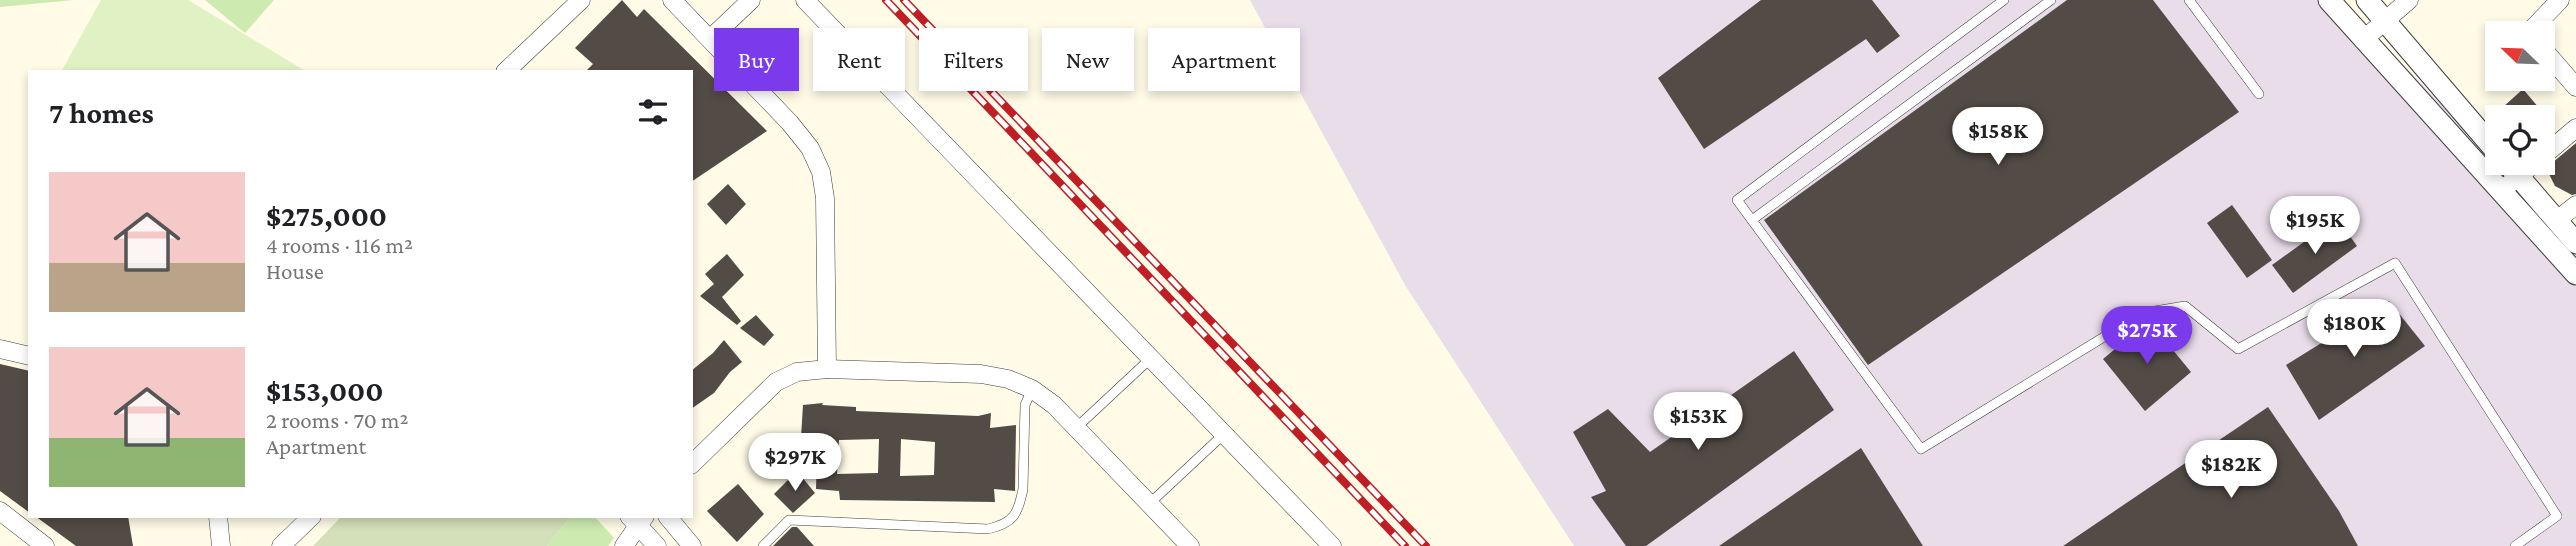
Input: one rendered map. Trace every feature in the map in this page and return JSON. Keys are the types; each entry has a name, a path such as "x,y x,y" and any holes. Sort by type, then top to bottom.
{"street":[{"path":"507,70 582,0"},
{"path":"672,0 790,122 810,148 821,172 825,198 827,369"},
{"path":"710,39 751,0"},
{"path":"805,0 1332,546"},
{"path":"2329,0 2576,274"},
{"path":"2367,0 2485,138"},
{"path":"2364,40 2409,0"},
{"path":"2540,21 2560,0"},
{"path":"2555,63 2576,88"},
{"path":"2555,146 2576,128"},
{"path":"2500,191 2513,175"},
{"path":"2526,175 2576,243"},
{"path":"2557,220 2576,205"},
{"path":"0,349 28,356"},
{"path":"693,464 776,382 797,372 827,369 981,374 1007,379 1032,389 1054,405 1190,546"},
{"path":"0,511 45,546"},
{"path":"218,518 221,546"},
{"path":"281,546 310,518"},
{"path":"669,518 692,546"},
{"path":"624,546 638,519 657,546"}],"lane":[{"path":"2004,0 1737,200 1922,449 2143,313 2185,306 2238,349 2395,264 2557,516 2515,546"},
{"path":"1752,220 2051,0"},
{"path":"2189,0 2259,94"},
{"path":"1076,428 1151,358"},
{"path":"763,546 789,520 988,529 1004,526 1012,520 1021,502 1025,405 1032,389"},
{"path":"1149,503 1224,434"}],"shaded area":[{"path":"1250,0 2341,0 2485,150 2485,175 2510,175 2576,244 2576,546 1574,546 1405,285 1299,91 1300,28 1265,28"}],"green space":[{"path":"0,0 74,0 0,7"},
{"path":"101,0 188,0 304,70 62,70"},
{"path":"205,0 274,0 245,33"},
{"path":"340,518 569,518 547,546 313,546"},
{"path":"569,518 596,518 614,538 608,546 547,546"}],"building":[{"path":"622,0 637,17 644,9 714,78 714,91 727,91 767,131 693,181 693,70 587,70 593,64 575,48"},
{"path":"1761,0 1872,0 1900,36 1877,53 1866,39 1704,149 1658,78"},
{"path":"2067,0 2153,0 2239,112 1868,365 1764,220"},
{"path":"2521,91 2525,91 2536,105 2505,105"},
{"path":"2576,143 2576,194 2572,195 2555,186 2550,175 2555,175 2555,160"},
{"path":"728,184 746,204 726,225 707,204"},
{"path":"2232,205 2272,260 2247,278 2207,223"},
{"path":"2337,218 2357,246 2293,293 2272,265"},
{"path":"727,254 744,275 722,297 741,321 737,325 700,296 714,284 705,274"},
{"path":"2389,301 2425,346 2319,420 2286,365"},
{"path":"756,315 774,335 764,346 740,328"},
{"path":"2149,321 2191,372 2145,411 2103,359"},
{"path":"724,340 742,362 730,372 714,393 693,408 693,369"},
{"path":"1794,351 1834,410 1646,546 1626,546 1591,497 1606,491 1573,432 1608,409 1650,452"},
{"path":"0,364 28,371 28,512 0,491"},
{"path":"823,403 822,405 856,407 856,411 978,416 991,413 990,428 1016,425 1015,491 994,489 995,502 840,500 839,491 816,489 817,450 831,436 801,437 803,405","holes":["879,439 878,473 837,474 839,440","901,439 935,442 934,475 900,476"]},
{"path":"2268,407 2339,511 2358,546 2063,546"},
{"path":"1861,448 1923,546 1719,546"},
{"path":"797,471 815,493 793,513 774,494"},
{"path":"738,484 764,514 737,542 707,511"},
{"path":"38,518 128,518 133,546 76,546"},
{"path":"792,527 797,527 814,546 773,546"}],"railway":[{"path":"886,0 1405,546"},
{"path":"904,0 1426,546"}]}
